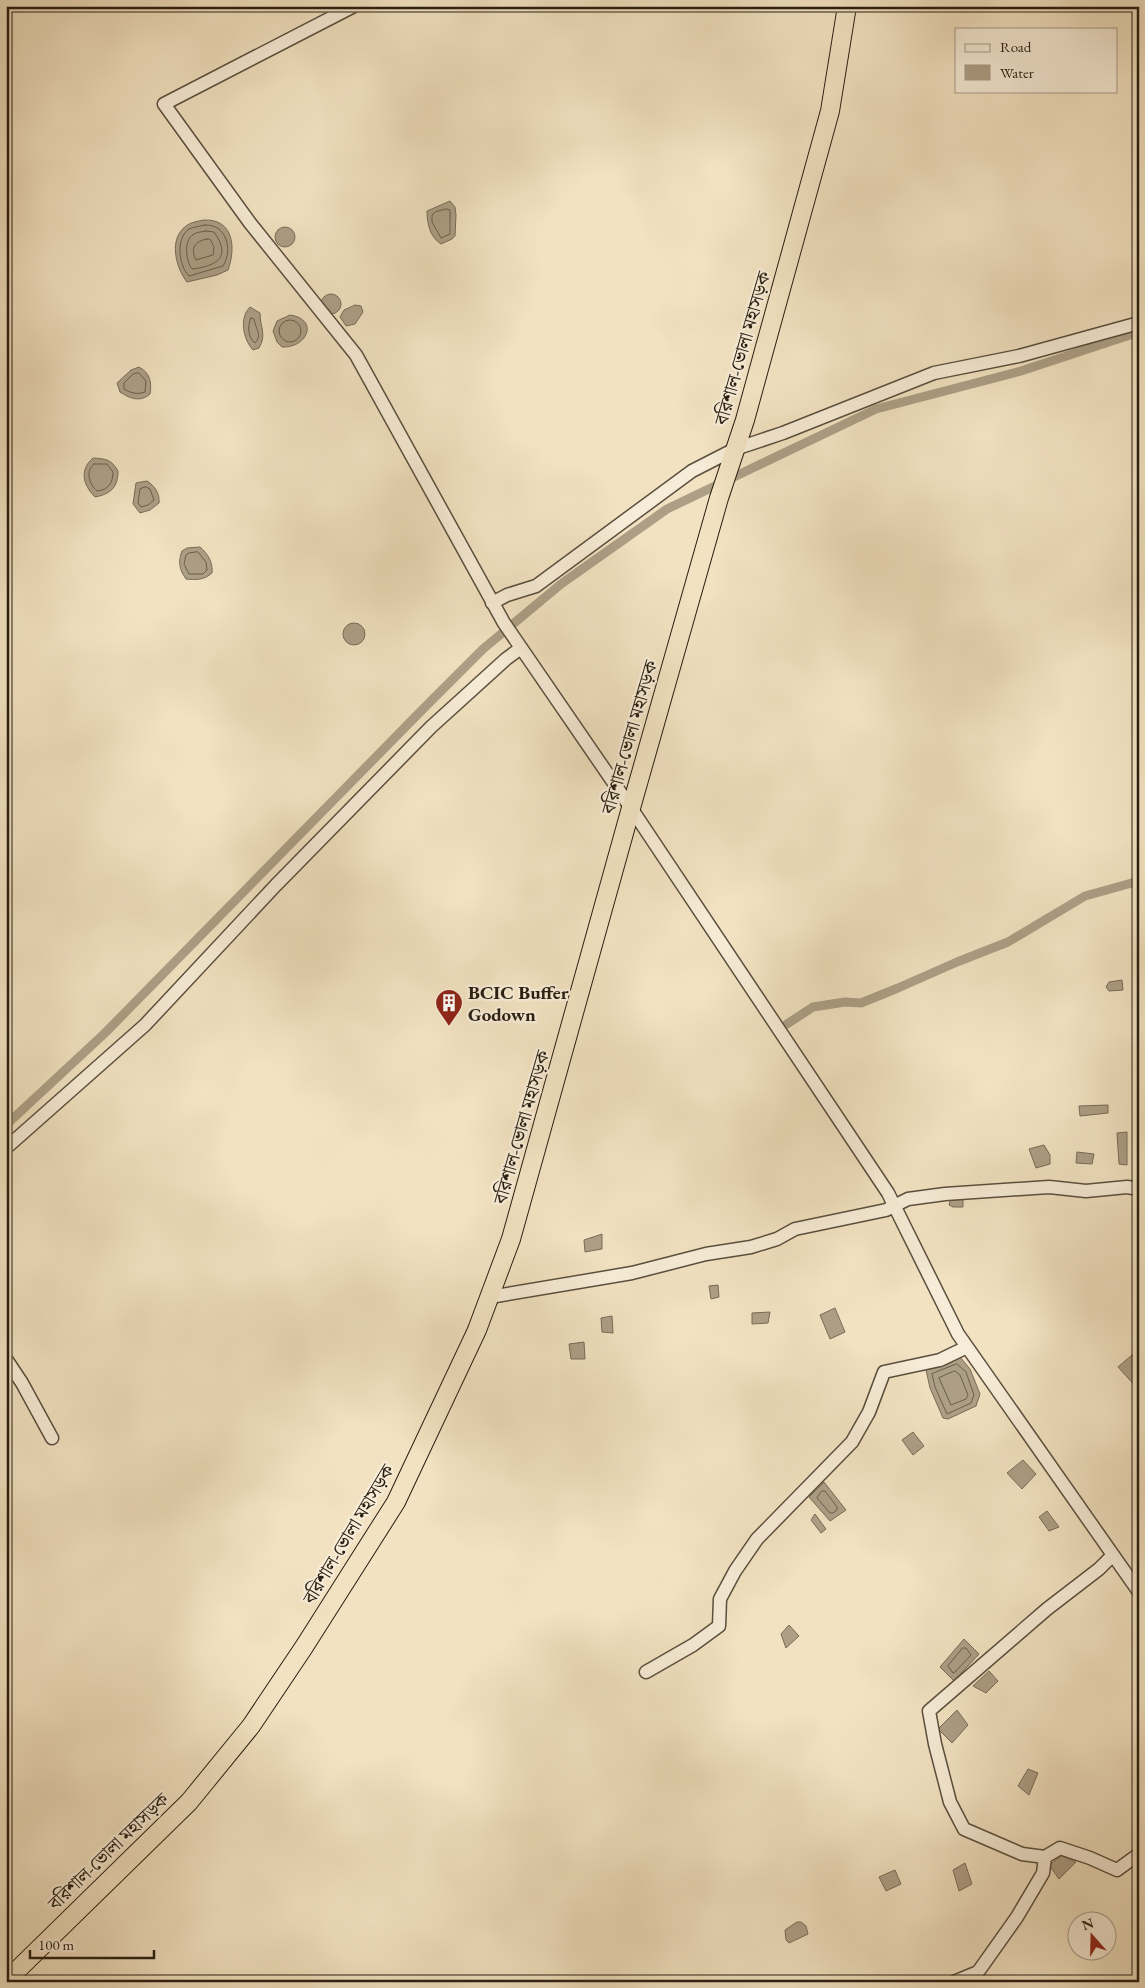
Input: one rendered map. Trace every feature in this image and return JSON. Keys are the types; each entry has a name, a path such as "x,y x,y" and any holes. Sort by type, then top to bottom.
{"highway":[{"name":"বরিশাল-ভোলা মহাসড়ক","path":"6,1981 189,1802 251,1726 304,1647 396,1502 477,1330 511,1239 631,808 830,112 847,6"}],"street":[{"path":"354,6 164,104 250,222 356,355 504,623 631,808 888,1192 958,1334 1139,1592"},
{"path":"492,604 507,595 536,586 692,471 734,452 934,373 1019,356 1139,323"},
{"path":"6,1148 145,1025 276,885 431,728 506,659 519,644"},
{"path":"490,1297 632,1273 706,1254 751,1247 777,1239 795,1229 886,1210 908,1199 945,1194 1049,1187 1086,1191 1127,1187 1139,1189"},
{"path":"646,1672 693,1645 719,1626 720,1598 735,1571 757,1539 852,1442 869,1412 884,1372 940,1360 967,1347"},
{"path":"6,1358 52,1438"},
{"path":"1112,1555 1099,1569 1047,1608 930,1711 935,1744 950,1802 964,1829 1022,1854 1045,1857 1060,1848 1117,1870 1139,1854"},
{"path":"954,1982 978,1972 1016,1917 1043,1873 1045,1857"}],"water":[{"path":"450,201 455,207 455,236 441,244 434,238 430,230 427,211"},
{"path":"204,220 222,224 230,236 232,253 228,270 217,275 187,282 177,262 177,238 180,232 188,225"},
{"path":"285,227 292,230 295,237 292,244 285,247 278,244 275,237 278,230"},
{"path":"331,294 338,297 341,304 338,311 331,314 324,311 321,304 324,297"},
{"path":"355,305 361,306 363,312 355,324 346,326 340,317 344,310"},
{"path":"250,307 260,313 263,335 259,348 253,350 247,340 243,323"},
{"path":"290,315 305,322 307,333 298,343 282,347 277,342 273,331 277,321"},
{"path":"139,367 146,372 149,378 150,394 146,397 135,399 120,392 117,383 131,370"},
{"path":"93,458 108,460 118,471 117,481 112,489 105,494 95,497 85,483 84,478 86,467"},
{"path":"147,481 159,496 159,503 150,510 140,513 133,504 136,483"},
{"path":"200,547 209,558 212,565 212,573 200,579 186,579 180,565 182,551 187,548"},
{"path":"354,623 362,626 365,634 362,642 354,645 346,642 343,634 346,626"},
{"path":"1122,980 1123,990 1109,991 1106,987 1109,982"},
{"path":"1108,1105 1108,1113 1080,1116 1079,1106"},
{"path":"1127,1132 1127,1165 1119,1164 1117,1133"},
{"path":"1044,1145 1050,1155 1050,1164 1036,1168 1029,1149"},
{"path":"1077,1152 1094,1154 1092,1164 1076,1163"},
{"path":"963,1197 963,1207 949,1205 951,1198"},
{"path":"602,1234 602,1249 585,1252 584,1240"},
{"path":"718,1285 719,1297 711,1299 709,1286"},
{"path":"835,1308 845,1332 830,1339 820,1315"},
{"path":"770,1312 768,1323 752,1324 752,1313"},
{"path":"612,1316 613,1333 602,1332 601,1318"},
{"path":"584,1342 585,1359 571,1359 569,1344"},
{"path":"1139,1349 1139,1388 1138,1389 1118,1367"},
{"path":"960,1357 970,1369 980,1394 976,1406 948,1419 943,1418 930,1388 926,1370"},
{"path":"913,1432 924,1446 913,1455 902,1440"},
{"path":"1023,1460 1036,1474 1022,1489 1007,1473"},
{"path":"824,1482 846,1510 830,1521 809,1497"},
{"path":"1047,1511 1059,1527 1049,1531 1039,1517"},
{"path":"815,1514 826,1529 821,1533 811,1520"},
{"path":"789,1625 799,1636 786,1648 781,1634"},
{"path":"964,1639 979,1654 954,1681 940,1667"},
{"path":"989,1671 998,1681 986,1693 973,1686"},
{"path":"957,1710 968,1725 952,1743 938,1729"},
{"path":"1028,1769 1038,1773 1029,1795 1018,1786"},
{"path":"1062,1856 1076,1862 1059,1879 1049,1865"},
{"path":"965,1863 972,1884 959,1891 953,1870"},
{"path":"895,1870 901,1884 886,1891 879,1877"},
{"path":"797,1922 801,1922 806,1926 808,1934 789,1943 786,1940 785,1930"}],"waterway":[{"path":"6,1125 105,1033 483,649 561,584 667,509 876,409 1021,371 1139,332"},
{"path":"787,1024 813,1007 845,1002 861,1003 898,988 1008,942 1085,896 1139,881"}],"place":[{"name":"BCIC Buffer Godown","path":"449,1027"}]}
